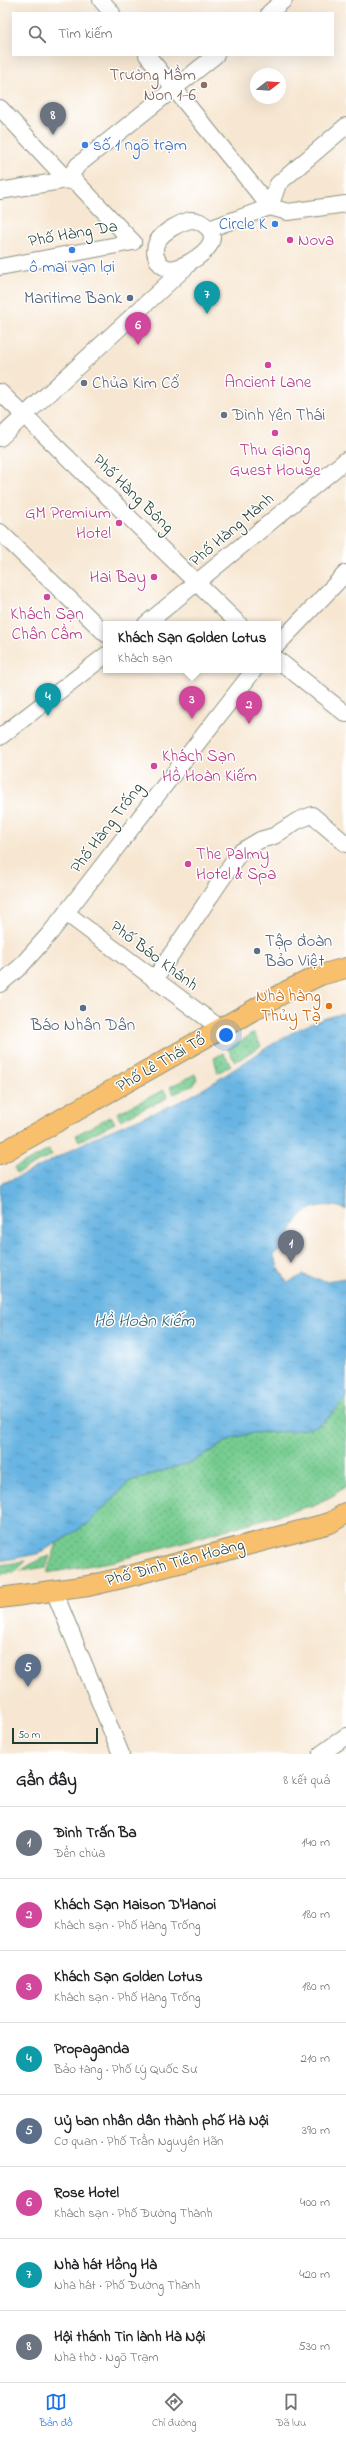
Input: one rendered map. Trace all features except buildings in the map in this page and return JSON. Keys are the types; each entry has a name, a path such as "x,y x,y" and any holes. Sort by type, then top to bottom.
{"main road":[{"name":"Phố Lê Thái Tổ","path":"0,1154 302,982 320,975 346,968"},
{"name":"Phố Đinh Tiên Hoàng","path":"0,1598 54,1591 122,1578 341,1519"}],"street":[{"path":"101,0 111,12"},
{"path":"270,12 284,0"},
{"path":"148,56 270,207"},
{"path":"0,191 67,180 78,165 215,56"},
{"name":"Phố Hàng Da","path":"0,108 67,180 77,183 133,242 0,267"},
{"path":"270,207 278,184 346,126"},
{"path":"209,229 270,207 288,212 346,204"},
{"path":"0,438 210,246 212,238 209,229 199,220 190,220 168,231 158,241 155,252 158,262 166,268 173,269 188,265"},
{"name":"Phố Hàng Bông","path":"0,392 236,621"},
{"name":"Phố Hàng Mành","path":"150,621 197,584 346,460"},
{"path":"0,532 103,631"},
{"path":"281,641 346,573"},
{"path":"0,738 103,657"},
{"path":"281,662 346,714"},
{"name":"Phố Hàng Trống","path":"0,984 20,967 66,913 252,673"},
{"path":"154,980 240,852 260,840 274,836 297,821 312,815 346,844"},
{"name":"Phố Báo Khánh","path":"66,913 220,1028"},
{"path":"54,1591 121,1754"},
{"path":"321,1754 346,1736"}],"green space":[{"path":"254,1033 261,1046 235,1062 228,1049"},
{"path":"223,1053 231,1065 218,1073 214,1058"},
{"path":"195,1074 197,1079 194,1085 174,1094 170,1087"},
{"path":"164,1090 167,1096 165,1099 120,1120 117,1113"},
{"path":"111,1116 115,1123 79,1141 76,1135"},
{"path":"49,1150 52,1155 17,1173 14,1168"},
{"path":"346,1398 346,1486 334,1495 314,1505 115,1561 47,1573 57,1543 90,1522 130,1481 192,1462 233,1438 253,1433 292,1431 322,1424"},
{"path":"50,1556 46,1567 20,1571 40,1559"},
{"path":"26,1561 15,1572 0,1574 0,1565"}],"water":[{"name":"Hồ Hoàn Kiếm","path":"346,1013 346,1210 334,1206 321,1206 309,1210 299,1218 294,1225 287,1247 273,1254 278,1266 277,1270 280,1269 287,1283 303,1275 325,1281 346,1278 346,1398 328,1418 315,1427 292,1431 253,1433 233,1438 192,1462 130,1481 90,1522 57,1543 37,1554 0,1561 0,1184 37,1168 98,1136 190,1096 290,1034 327,1018"}],"place":[{"name":"Trường Mầm Non 1-6","path":"204,85"},
{"name":"Hội thánh Tin lành Hà Nội","path":"53,135"},
{"name":"số 1 ngõ trạm","path":"85,145"},
{"name":"Circle K","path":"275,224"},
{"name":"Nova","path":"290,240"},
{"name":"ô mai vạn lợi","path":"72,250"},
{"name":"Maritime Bank","path":"130,298"},
{"name":"Nhà hát Hồng Hà","path":"207,314"},
{"name":"Rose Hotel","path":"138,345"},
{"name":"Ancient Lane","path":"268,365"},
{"name":"Chủa Kim Cổ","path":"84,383"},
{"name":"Đình Yên Thái","path":"224,415"},
{"name":"Thu Giang Guest House","path":"275,433"},
{"name":"GM Premium Hotel","path":"119,523"},
{"name":"Hai Bay","path":"154,577"},
{"name":"Khách Sạn Chân Cầm","path":"47,597"},
{"name":"Propaganda","path":"48,716"},
{"name":"Khách Sạn Golden Lotus","path":"192,719"},
{"name":"Khách Sạn Maison D'Hanoi","path":"249,724"},
{"name":"Khách Sạn Hồ Hoàn Kiếm","path":"154,766"},
{"name":"The Palmy Hotel & Spa","path":"188,864"},
{"name":"Tập đoàn Bảo Việt","path":"257,951"},
{"name":"Nhà hàng Thủy Tạ","path":"329,1006"},
{"name":"Báo Nhân Dân","path":"83,1008"},
{"name":"Đình Trấn Ba","path":"291,1263"},
{"name":"Uỷ ban nhân dân thành phố Hà Nội","path":"28,1687"}]}
